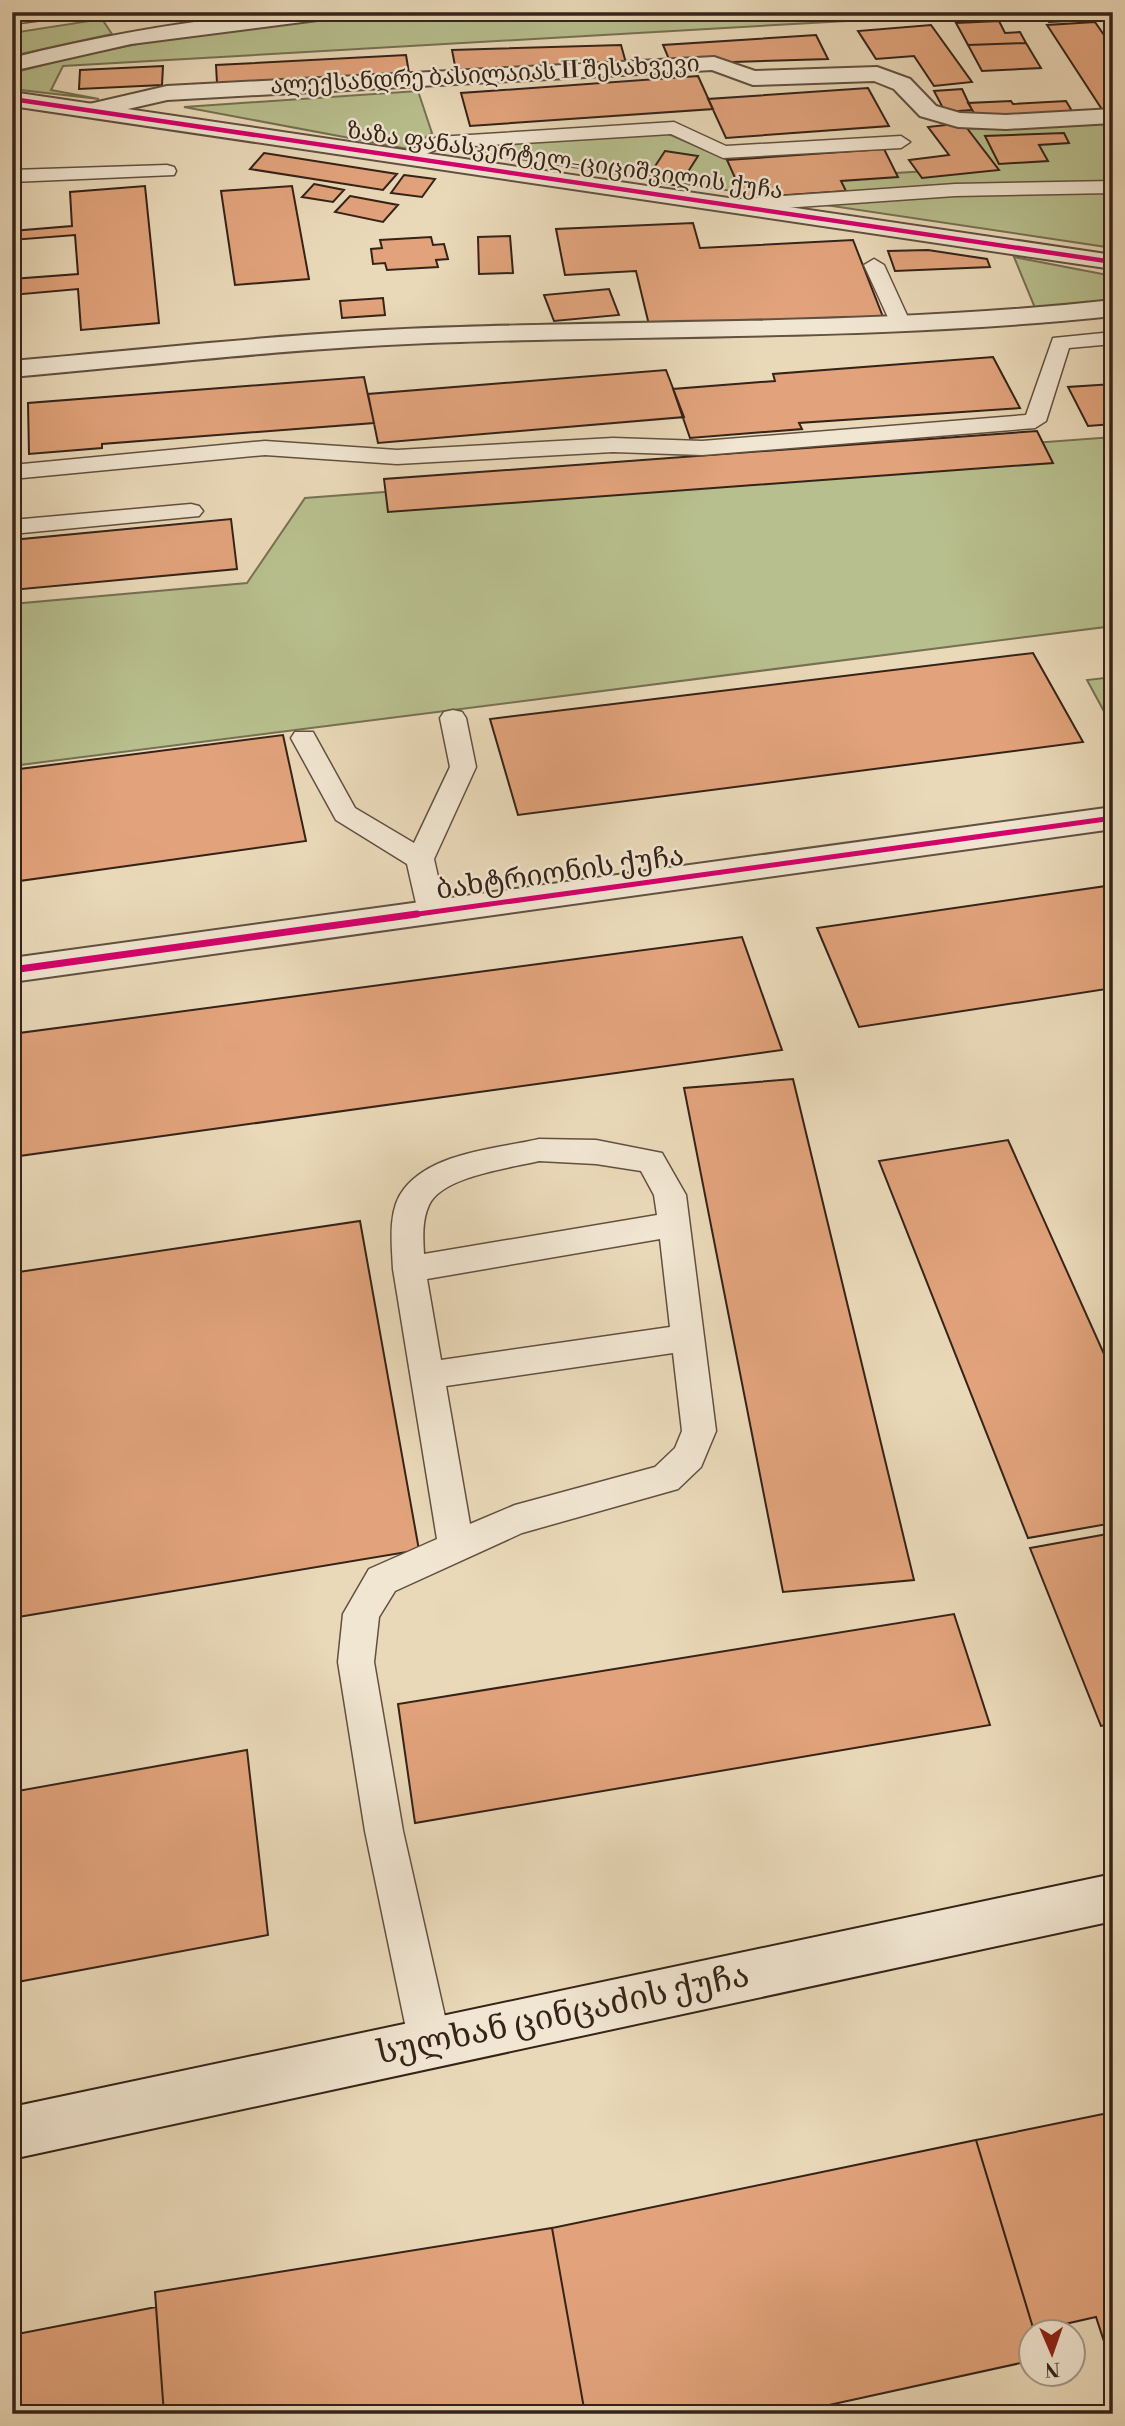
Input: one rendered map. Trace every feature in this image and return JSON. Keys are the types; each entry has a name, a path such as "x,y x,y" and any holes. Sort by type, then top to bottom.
{"street":[{"path":"12,65 56,52 163,32 333,12"},
{"name":"ალექსანდრე ბასილაიას II შესახვევი","path":"93,110 166,93 714,63 753,78 877,74 902,84 928,111 958,120 1006,122 1113,116"},
{"name":"ზაზა ფანასკერტელ-ციციშვილის ქუჩა","path":"12,99 1113,262"},
{"path":"12,369 365,338 901,324 1043,317 1113,308"},
{"name":"ბახტრიონის ქუჩა","path":"12,970 1113,818"},
{"name":"სულხან ცინცაძის ქუჩა","path":"12,2133 1113,1897"}],"lane":[{"path":"12,19 65,12"},
{"path":"1107,12 1113,22"},
{"path":"405,157 437,143 674,128 723,152 901,142"},
{"path":"12,176 167,171"},
{"path":"740,205 955,190 1113,187"},
{"path":"874,265 901,324"},
{"path":"1043,317 1060,342 1113,350"},
{"path":"1060,342 1113,338"},
{"path":"12,472 265,448 397,457 613,446 702,448 1035,421 1060,342"},
{"path":"12,527 191,510"},
{"path":"432,912 420,859 463,766 453,718"},
{"path":"304,738 345,814 420,859"},
{"path":"430,2043 384,1831 356,1661 361,1614 382,1580 515,1520 666,1479 689,1458 699,1431 674,1224 670,1195 651,1161 596,1152 539,1150 444,1173 415,1197 407,1229 409,1269 456,1546"},
{"path":"409,1269 674,1224"},
{"path":"428,1375 688,1338"}],"green space":[{"path":"385,12 843,12 846,21 63,66 51,90 99,99 12,89 12,73 151,41 290,21"},
{"path":"102,19 112,34 12,56 12,33"},
{"path":"418,91 432,133 408,149 184,107"},
{"path":"1113,123 1113,248 438,147 657,129 774,180 980,168 960,129"},
{"path":"1014,257 1113,276 1113,302 1035,308"},
{"path":"1113,437 1113,626 12,766 12,604 247,583 305,498"},
{"path":"1113,677 1113,728 1087,680"}],"building":[{"path":"1043,12 1103,12 1108,19 1049,22"},
{"path":"999,21 1005,33 1020,32 1026,43 968,45 956,23"},
{"path":"1095,22 1113,48 1113,110 1103,111 1047,25"},
{"path":"931,25 972,82 934,86 914,56 876,59 858,31"},
{"path":"816,35 828,59 671,64 663,45"},
{"path":"1026,43 1041,68 982,71 968,45"},
{"path":"621,45 626,63 456,71 452,50"},
{"path":"406,55 409,73 217,83 216,65"},
{"path":"163,66 162,85 79,89 80,70"},
{"path":"698,76 713,109 470,126 461,93"},
{"path":"868,88 889,126 726,138 708,99"},
{"path":"962,89 972,110 945,112 934,91"},
{"path":"1011,101 1013,104 1066,101 1075,116 977,118 968,103"},
{"path":"963,123 999,170 922,178 909,160 949,155 928,127"},
{"path":"1064,133 1069,143 1039,145 1048,161 999,164 985,136"},
{"path":"884,149 898,177 841,181 846,191 744,198 727,160"},
{"path":"665,151 698,156 679,186 646,180"},
{"path":"264,153 397,174 383,190 250,169"},
{"path":"404,175 435,179 422,197 391,193"},
{"path":"314,184 344,190 333,202 302,197"},
{"path":"145,186 159,323 81,330 78,289 12,295 12,279 78,274 75,235 12,240 12,231 72,226 70,192"},
{"path":"292,186 309,279 235,285 221,191"},
{"path":"350,196 398,205 383,222 335,212"},
{"path":"693,223 700,248 853,240 883,317 650,329 636,271 565,275 556,229"},
{"path":"510,236 513,273 479,274 478,237"},
{"path":"431,237 433,245 444,244 448,259 436,260 438,267 387,270 385,263 373,264 371,249 382,248 380,240"},
{"path":"928,250 987,259 990,267 895,271 888,251"},
{"path":"609,289 619,315 554,321 544,295"},
{"path":"383,298 385,315 342,318 340,301"},
{"path":"993,357 1020,408 799,423 802,429 690,438 673,389 775,381 773,374"},
{"path":"666,370 684,417 378,443 368,394"},
{"path":"364,377 374,423 102,444 102,448 29,454 28,403"},
{"path":"1113,384 1113,424 1088,426 1068,387"},
{"path":"1037,431 1053,463 388,512 384,479"},
{"path":"231,519 237,569 12,590 12,540"},
{"path":"1033,653 1083,742 518,815 490,719"},
{"path":"283,735 306,841 12,882 12,770"},
{"path":"1113,885 1113,988 859,1027 817,928"},
{"path":"742,937 782,1050 12,1157 12,1034"},
{"path":"793,1079 914,1580 783,1592 684,1088"},
{"path":"1008,1140 1113,1374 1113,1523 1028,1538 879,1161"},
{"path":"360,1221 419,1550 12,1618 12,1273"},
{"path":"1113,1533 1113,1724 1101,1726 1030,1548"},
{"path":"954,1614 990,1725 415,1823 398,1704"},
{"path":"247,1750 268,1935 12,1983 12,1792"},
{"path":"1113,2112 1113,2369 1096,2317 1086,2319 1030,2318 976,2140"},
{"path":"976,2140 1030,2318 1016,2318 1016,2364 788,2414 585,2414 552,2228"},
{"path":"552,2228 585,2414 164,2414 155,2292"},
{"path":"156,2307 164,2414 12,2414 12,2335"}],"cycle path":[{"path":"12,99 1113,262"},
{"path":"12,970 1113,818"}]}
